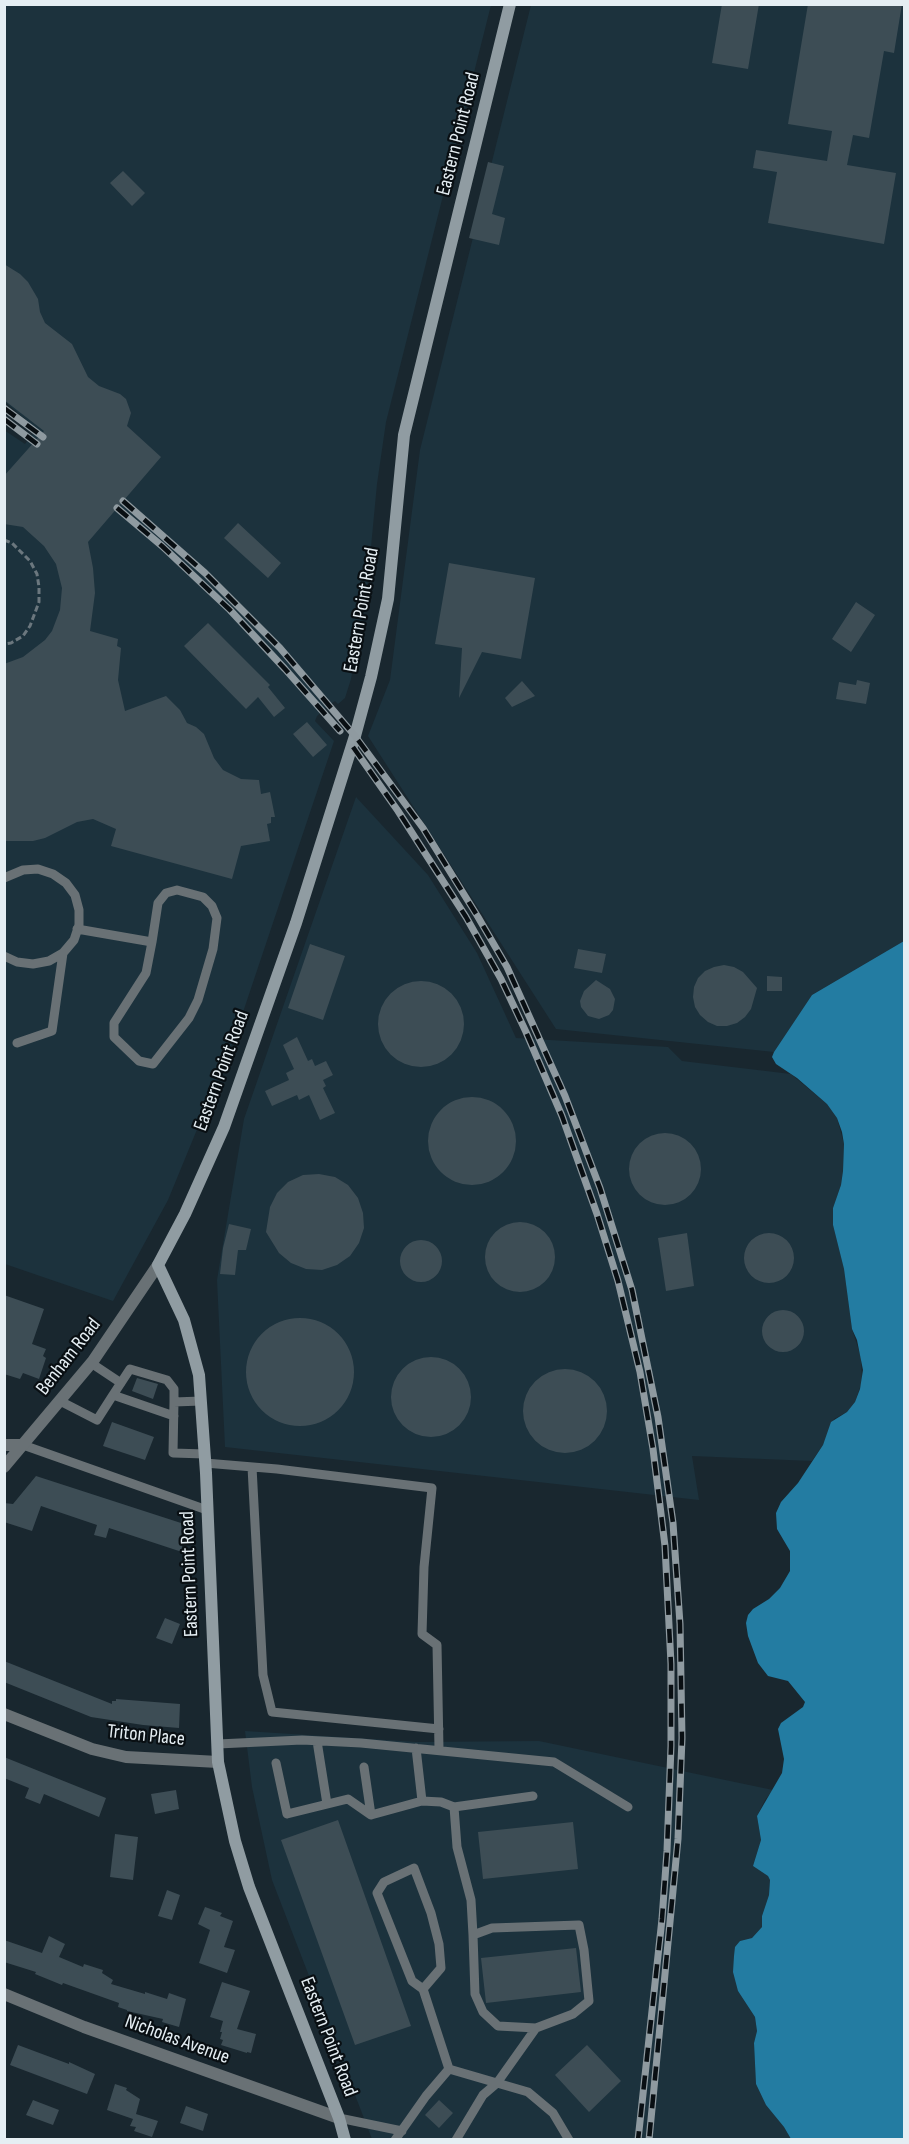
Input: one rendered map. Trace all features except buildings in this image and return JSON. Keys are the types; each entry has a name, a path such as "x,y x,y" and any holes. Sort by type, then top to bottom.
{"main road":[{"name":"Eastern Point Road","path":"345,2139 339,2118 249,1887 235,1841 218,1762 200,1376 190,1337 176,1300 158,1265 185,1214 224,1126 296,923 355,736 388,599 404,435 510,4"}],"street":[{"name":"Benham Road","path":"4,1467 91,1363 158,1265"},
{"path":"4,1445 23,1445"},
{"name":"Triton Place","path":"4,1714 92,1749 126,1757 218,1762"},
{"name":"Nicholas Avenue","path":"4,1994 84,2027 339,2118"}],"lane":[{"path":"4,878 23,870 39,869 53,874 66,883 75,895 79,910 78,930 74,940 63,953 49,961 33,964 17,962 4,956"},
{"path":"177,890 202,897 212,906 217,918 213,949 198,1000 189,1018 153,1064 139,1061 114,1037 114,1023 146,973 152,942 159,903 166,893 177,890"},
{"path":"78,930 152,942"},
{"path":"17,1043 52,1031 63,953"},
{"path":"91,1363 121,1383"},
{"path":"60,1401 97,1420 130,1369 167,1380 174,1389 173,1453 252,1467 432,1488 424,1567 422,1634 437,1645 439,1749"},
{"path":"113,1395 174,1416"},
{"path":"174,1402 201,1401"},
{"path":"23,1445 207,1510"},
{"path":"252,1467 263,1675 272,1713 439,1729"},
{"path":"318,1741 327,1804"},
{"path":"218,1744 318,1741 439,1749 554,1762 628,1807"},
{"path":"416,1748 422,1801"},
{"path":"276,1763 287,1814 348,1799 371,1815"},
{"path":"364,1767 371,1815"},
{"path":"371,1815 422,1801 441,1802 454,1807 533,1796"},
{"path":"454,1807 457,1847 471,1900 475,1994 483,2012 498,2026 536,2028 573,2014 589,2001 579,1925 492,1928 473,1935"},
{"path":"423,1989 441,1968 440,1944 414,1868 384,1882 377,1893 412,1981 423,1989 449,2069"},
{"path":"456,2139 483,2095 497,2083 536,2028"},
{"path":"449,2069 528,2092 553,2113 569,2139"},
{"path":"395,2139 449,2069"},
{"path":"339,2118 402,2131"}],"path":[{"path":"4,540 12,543 30,561 37,573 39,602 30,626 23,636 4,644"}],"shaded area":[{"path":"5,5 491,5 386,422 377,484 367,589 351,679 345,698 338,704 335,701 329,705 315,721 334,741 233,1042 168,1200 113,1301 5,1264 4,430 25,444 37,429 5,402"},
{"path":"531,5 904,5 904,941 812,995 774,1052 556,1029 368,736 390,680 420,450"},
{"path":"356,797 428,875 477,953 516,1038 668,1047 682,1061 791,1074 827,1104 837,1118 844,1144 841,1185 833,1208 833,1225 844,1269 852,1329 861,1357 862,1382 855,1402 847,1412 834,1419 823,1445 812,1461 692,1456 699,1500 225,1447 217,1280 244,1119"},
{"path":"245,1731 417,1742 539,1741 773,1790 757,1816 761,1840 753,1866 768,1876 769,1895 762,1916 762,1927 752,1938 740,1941 738,1991 755,2017 756,2084 766,2105 791,2139 372,2139 272,1880 252,1787"}],"water":[{"path":"904,941 904,2139 791,2139 766,2105 756,2084 755,2017 738,1991 733,1972 735,1947 740,1941 752,1938 762,1927 762,1916 769,1895 768,1876 753,1866 761,1840 757,1816 782,1773 784,1759 778,1729 781,1723 803,1707 805,1702 788,1681 768,1676 758,1663 748,1636 746,1623 753,1609 769,1599 780,1588 790,1571 790,1551 777,1529 776,1513 781,1502 798,1483 823,1445 831,1422 847,1412 855,1402 863,1370 857,1340 852,1329 844,1269 833,1225 833,1208 843,1171 842,1132 837,1118 827,1104 797,1078 776,1064 772,1057 812,995"}],"railway":[{"path":"4,408 43,437"},
{"path":"4,419 37,444"},
{"path":"123,501 205,573 280,648 355,736 423,828 507,967 565,1096 600,1188 632,1290 658,1417 673,1523 680,1624 682,1738 678,1839 649,2140"},
{"path":"117,508 162,546 230,610 340,731"},
{"path":"353,747 398,811 466,917 501,979 526,1032 562,1116 597,1214 618,1281 640,1372 653,1449 665,1546 671,1664 671,1746 662,1919 638,2140"}]}
